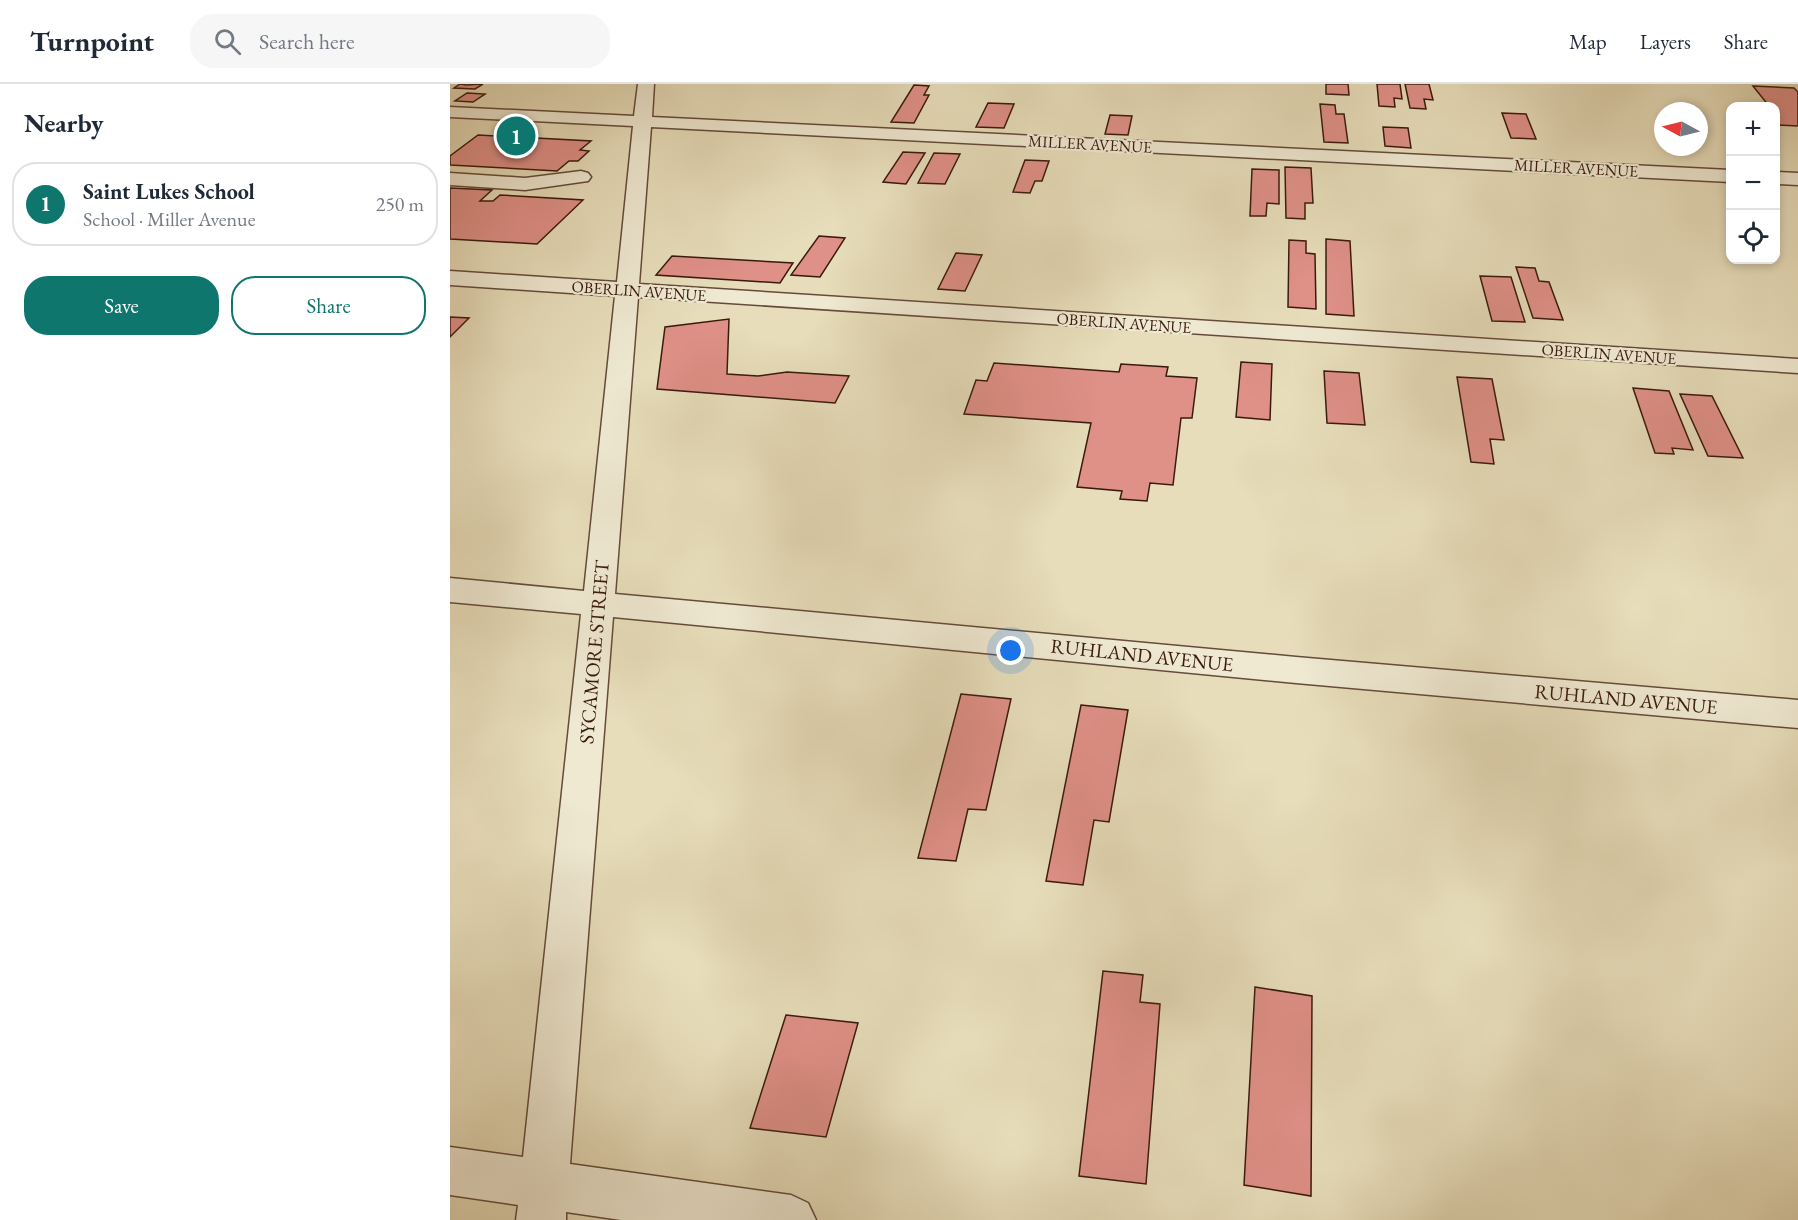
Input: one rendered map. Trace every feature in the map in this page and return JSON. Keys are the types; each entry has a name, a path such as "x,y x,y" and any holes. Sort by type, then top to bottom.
{"street":[{"name":"SYCAMORE STREET","path":"543,1202 646,84"},
{"name":"MILLER AVENUE","path":"450,112 1726,176"},
{"path":"450,129 473,113"},
{"path":"450,179 525,184 581,177"},
{"path":"1780,178 1798,179"},
{"name":"OBERLIN AVENUE","path":"450,278 1798,366"},
{"name":"RUHLAND AVENUE","path":"450,590 1296,670 1798,714"},
{"path":"450,1171 543,1202 791,1220"}],"building":[{"path":"460,84 483,84 475,89 454,88"},
{"path":"1326,84 1348,84 1349,95 1326,94"},
{"path":"1377,84 1400,84 1402,99 1394,98 1395,107 1379,106"},
{"path":"1405,84 1429,84 1433,100 1424,99 1426,109 1410,108"},
{"path":"914,85 929,86 924,95 929,95 914,123 891,122"},
{"path":"1753,86 1794,88 1798,92 1798,126 1780,125 1780,102 1766,102"},
{"path":"467,93 485,94 473,102 455,101"},
{"path":"988,103 1014,104 1004,128 976,127"},
{"path":"1320,104 1335,105 1336,114 1344,114 1348,143 1324,142"},
{"path":"1502,113 1526,114 1536,139 1511,138"},
{"path":"1110,115 1132,116 1128,135 1105,134"},
{"path":"1383,127 1408,128 1411,148 1385,146"},
{"path":"478,135 591,141 580,150 589,151 578,161 569,161 557,171 450,165 450,156"},
{"path":"903,152 925,153 906,184 883,182"},
{"path":"934,153 960,154 945,184 918,183"},
{"path":"1025,160 1049,161 1042,181 1035,181 1030,193 1013,192"},
{"path":"1285,167 1311,168 1313,203 1305,203 1305,219 1286,218"},
{"path":"1252,169 1279,170 1279,204 1267,203 1266,216 1250,216"},
{"path":"450,188 492,190 480,201 493,201 500,195 583,200 537,244 450,239"},
{"path":"819,236 845,238 820,277 791,275"},
{"path":"1326,239 1350,241 1354,316 1326,314"},
{"path":"1289,240 1306,241 1306,253 1315,254 1316,309 1288,307"},
{"path":"956,253 982,255 965,291 938,289"},
{"path":"672,256 793,263 780,283 656,275"},
{"path":"1516,267 1535,268 1539,281 1549,282 1563,320 1533,318"},
{"path":"1480,276 1511,277 1525,322 1492,321"},
{"path":"450,317 469,318 450,337"},
{"path":"729,319 727,374 758,376 787,372 849,376 835,403 657,389 665,327"},
{"path":"1241,362 1272,364 1270,420 1236,417"},
{"path":"994,363 1119,372 1121,364 1168,367 1166,376 1197,378 1192,418 1181,418 1173,485 1150,483 1147,501 1120,499 1122,491 1077,487 1091,423 964,414 976,380 987,381"},
{"path":"1324,371 1359,373 1365,425 1327,423"},
{"path":"1457,377 1492,379 1504,440 1490,439 1494,464 1471,462"},
{"path":"1633,388 1669,391 1693,450 1672,448 1674,454 1655,453"},
{"path":"1680,394 1712,396 1743,458 1708,456"},
{"path":"961,694 1011,699 986,810 968,809 956,861 918,858"},
{"path":"1081,705 1128,710 1109,822 1094,820 1083,885 1046,881"},
{"path":"1103,971 1143,975 1140,1002 1160,1004 1146,1184 1079,1176"},
{"path":"1255,987 1312,996 1311,1196 1244,1185"},
{"path":"786,1015 858,1023 826,1137 750,1128"}],"place":[{"name":"Saint Lukes School","path":"516,136"}]}
